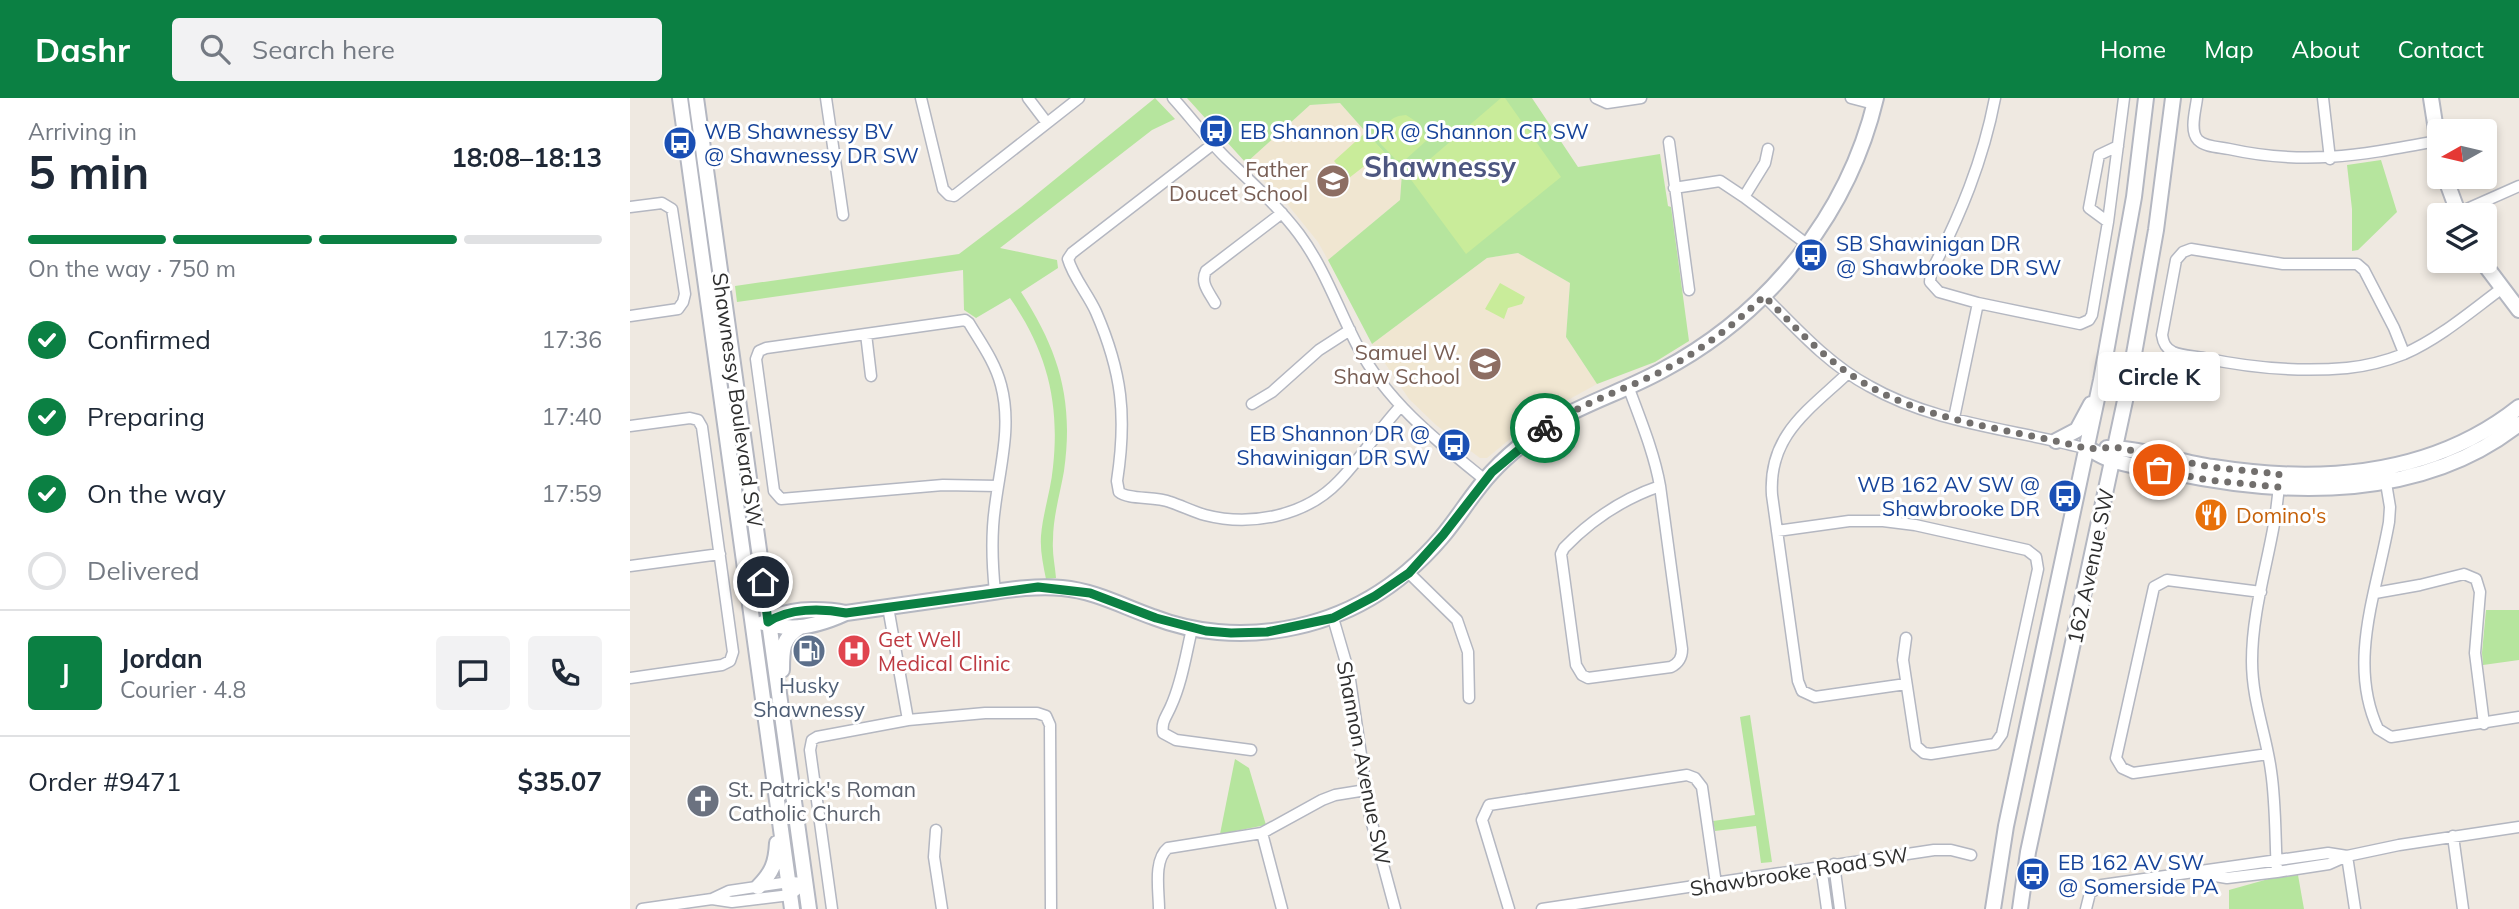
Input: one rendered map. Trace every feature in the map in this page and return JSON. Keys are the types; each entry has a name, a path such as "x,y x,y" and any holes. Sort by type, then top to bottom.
{"main road":[{"name":"Shawnessy Boulevard SW","path":"680,98 791,895"},
{"name":"Shawnessy Boulevard SW","path":"696,98 809,909"},
{"path":"704,98 704,161"},
{"name":"162 Avenue SW","path":"1993,909 2006,826 2088,449 2134,197 2146,98"},
{"name":"162 Avenue SW","path":"2020,909 2026,860 2114,454 2156,230 2173,98"},
{"path":"2431,98 2434,119"},
{"path":"768,622 780,628 804,625 827,621 846,613 1038,587 1077,590 1107,598 1192,629 1231,633 1267,632 1333,618 1375,596 1409,573 1443,535 1485,480 1531,438 1578,407 1659,372 1706,345 1764,296 1808,245 1844,183 1860,150 1875,101"},
{"path":"2490,273 2519,310"},
{"path":"2056,441 2077,430 2083,422 2101,380"},
{"path":"2385,475 2461,444 2519,407"},
{"path":"2088,449 2210,467 2279,481 2332,487 2448,463 2493,442 2519,424"},
{"path":"2114,454 2134,465 2208,480 2279,481"},
{"path":"2098,529 2118,482 2134,465"},
{"path":"753,624 768,622 779,615 824,609 846,613"},
{"path":"779,698 786,639 789,634 804,625"},
{"path":"758,887 769,877 775,865 778,800"}],"street":[{"path":"826,98 843,215"},
{"path":"921,98 943,188 951,196 960,193 1079,98"},
{"path":"1028,98 1047,122"},
{"path":"1173,98 1213,144 1300,234 1322,270 1366,360 1400,407 1485,480"},
{"path":"1596,98 1607,103 1641,98"},
{"path":"1851,98 1875,101"},
{"path":"1995,98 1989,131 1969,192 1930,275 1931,285 1939,292 1979,303 2073,324 2086,322 2092,315 2108,222 2124,98"},
{"path":"2197,98 2193,130 2202,142 2272,157 2330,159 2427,143"},
{"path":"2323,98 2330,159"},
{"path":"1669,142 1689,290"},
{"path":"1213,144 1068,259 1097,314 1118,375 1123,408 1117,481 1119,492 1127,496 1165,500 1203,515 1230,519 1261,519 1299,509 1338,483 1400,407"},
{"path":"2108,222 2089,208 2099,155 2118,146"},
{"path":"1744,197 1765,163 1768,149"},
{"path":"1674,188 1720,181 1808,245"},
{"path":"2482,203 2519,186"},
{"path":"630,207 662,203 672,209 685,294 678,309 630,316"},
{"path":"1215,303 1204,285 1206,271 1282,213"},
{"path":"2404,354 2394,327 2364,270 2357,264 2283,264 2191,249 2183,252 2176,260 2162,335 2165,345 2174,352 2252,366 2325,369 2375,363 2404,354 2442,334 2501,289"},
{"path":"1764,296 1815,346 1848,373 1898,401 1954,418 2088,449"},
{"path":"1954,418 1979,303"},
{"path":"995,592 992,532 1005,440 1001,386 986,349 969,323 965,320 759,351 756,359 774,491 778,497 786,500 943,485 998,486"},
{"path":"1252,404 1272,392 1319,350 1350,330"},
{"path":"866,334 871,376"},
{"path":"1848,373 1798,419 1782,442 1775,460 1772,479 1777,531 1798,681 1802,691 1815,697 1906,684"},
{"path":"1628,386 1648,441 1660,486 1682,655 1671,667 1588,678 1582,675 1576,665 1561,554 1564,548 1595,520 1622,503 1660,486"},
{"path":"630,426 690,418 700,422 733,652 730,661 722,666 630,678"},
{"path":"2385,475 2389,522 2366,633 2363,667 2369,701 2378,729 2391,737 2519,717"},
{"path":"2277,872 2273,788 2255,701 2252,672 2253,638 2277,516 2279,481"},
{"path":"1777,531 1849,521 1898,522 2027,550 2036,557 2038,569 2002,734 1998,741 1987,746 1931,754 1919,750 1915,743 1903,660 1906,638"},
{"path":"630,566 720,554"},
{"path":"1409,573 1457,620 1468,652 1469,698"},
{"path":"2375,593 2464,574 2476,579 2480,592 2475,653 2484,724"},
{"path":"2261,592 2168,580 2154,587 2116,758 2122,768 2133,772 2268,754"},
{"path":"888,607 908,720"},
{"name":"Shannon Avenue SW","path":"1333,618 1349,673 1377,845 1395,909"},
{"path":"1192,629 1172,706 1163,721 1163,733 1176,740 1251,751"},
{"path":"832,909 811,744 817,737 908,720 985,713 1037,713 1048,720 1051,909"},
{"path":"1508,909 1482,820 1489,805 1687,775 1695,778 1702,787 1716,884"},
{"path":"1159,909 1159,862 1165,850 1262,833 1322,800 1366,790"},
{"path":"2197,873 2227,878 2277,872 2329,864 2347,856 2452,836 2519,827"},
{"path":"936,830 934,857 942,909"},
{"path":"1262,833 1282,909"},
{"path":"2452,836 2463,909"},
{"name":"Shawbrooke Road SW","path":"1542,909 1934,850 1951,849 1971,855"},
{"path":"2086,909 2090,892 2097,887 2328,852 2347,856"},
{"path":"2347,856 2355,909"},
{"path":"1834,864 1840,909"},
{"path":"1821,866 1827,909"},
{"path":"642,909 712,899 732,902 791,895 805,883"},
{"path":"712,899 729,891 758,887 791,895"}],"shaded area":[{"name":"Father Doucet School","path":"1340,103 1402,173 1400,200 1328,260 1318,242 1288,205 1246,163 1310,105"},
{"name":"Samuel W. Shaw School","path":"1518,253 1570,283 1566,337 1597,384 1537,417 1487,458 1480,458 1436,425 1409,399 1372,344 1487,258"}],"green space":[{"path":"1155,98 1175,119 1152,130 1000,248 1057,260 1058,268 1021,292 1054,356 1065,399 1067,421 1064,471 1053,531 1056,578 1046,579 1041,541 1055,444 1052,399 1042,358 1010,298 976,318 964,310 963,270 737,302 735,286 959,254"},
{"path":"1187,98 1532,98 1578,167 1660,154 1668,206 1671,207 1689,341 1655,362 1597,384 1566,337 1570,283 1518,253 1487,258 1372,344 1328,260 1400,200 1402,173 1340,103 1310,105 1246,163"},
{"path":"1501,98 1505,98 1561,177 1466,254 1409,177"},
{"path":"1406,115 1417,122 1427,140 1405,160 1396,160 1379,139 1391,120"},
{"path":"1366,132 1394,163 1390,167 1381,157 1376,157 1349,178 1334,161"},
{"path":"2381,160 2397,212 2358,250 2352,251 2352,209 2347,165"},
{"path":"1500,283 1525,297 1522,304 1508,308 1504,319 1485,309"},
{"path":"2486,610 2519,610 2519,660 2483,665"},
{"path":"1750,715 1772,862 1761,863 1756,826 1715,831 1713,821 1755,815 1740,717"},
{"path":"1235,759 1249,768 1266,825 1220,834"},
{"path":"2298,875 2304,909 2229,909 2229,890 2272,878"}],"way so far":[{"path":"1545,428 1578,407 1644,379 1689,356 1726,330 1764,296 1831,360 1868,386 1898,401 1923,410 2088,449 2115,447 2210,467 2279,474 2278,487 2208,480 2159,470"}],"place":[{"name":"EB Shannon DR @ Shannon CR SW","path":"1216,131"},
{"name":"WB Shawnessy BV @ Shawnessy DR SW","path":"680,143"},
{"name":"Father Doucet School","path":"1333,181"},
{"name":"SB Shawinigan DR @ Shawbrooke DR SW","path":"1811,255"},
{"name":"Samuel W. Shaw School","path":"1485,364"},
{"name":"EB Shannon DR @ Shawinigan DR SW","path":"1454,445"},
{"name":"Circle K","path":"2159,470"},
{"name":"WB 162 AV SW @ Shawbrooke DR","path":"2065,496"},
{"name":"Domino's","path":"2211,515"},
{"name":"Husky Shawnessy","path":"809,651"},
{"name":"Get Well Medical Clinic","path":"854,651"},
{"name":"St. Patrick's Roman Catholic Church","path":"703,801"},
{"name":"EB 162 AV SW @ Somerside PA","path":"2033,874"}],"district":[{"name":"Shawnessy","path":"1440,166"}],"route":[{"path":"763,582 768,622 779,615 824,609 846,613 1008,590 1052,587 1090,593 1192,629 1231,633 1284,629 1333,618 1375,596 1409,573 1443,535 1492,472 1545,428"}]}
